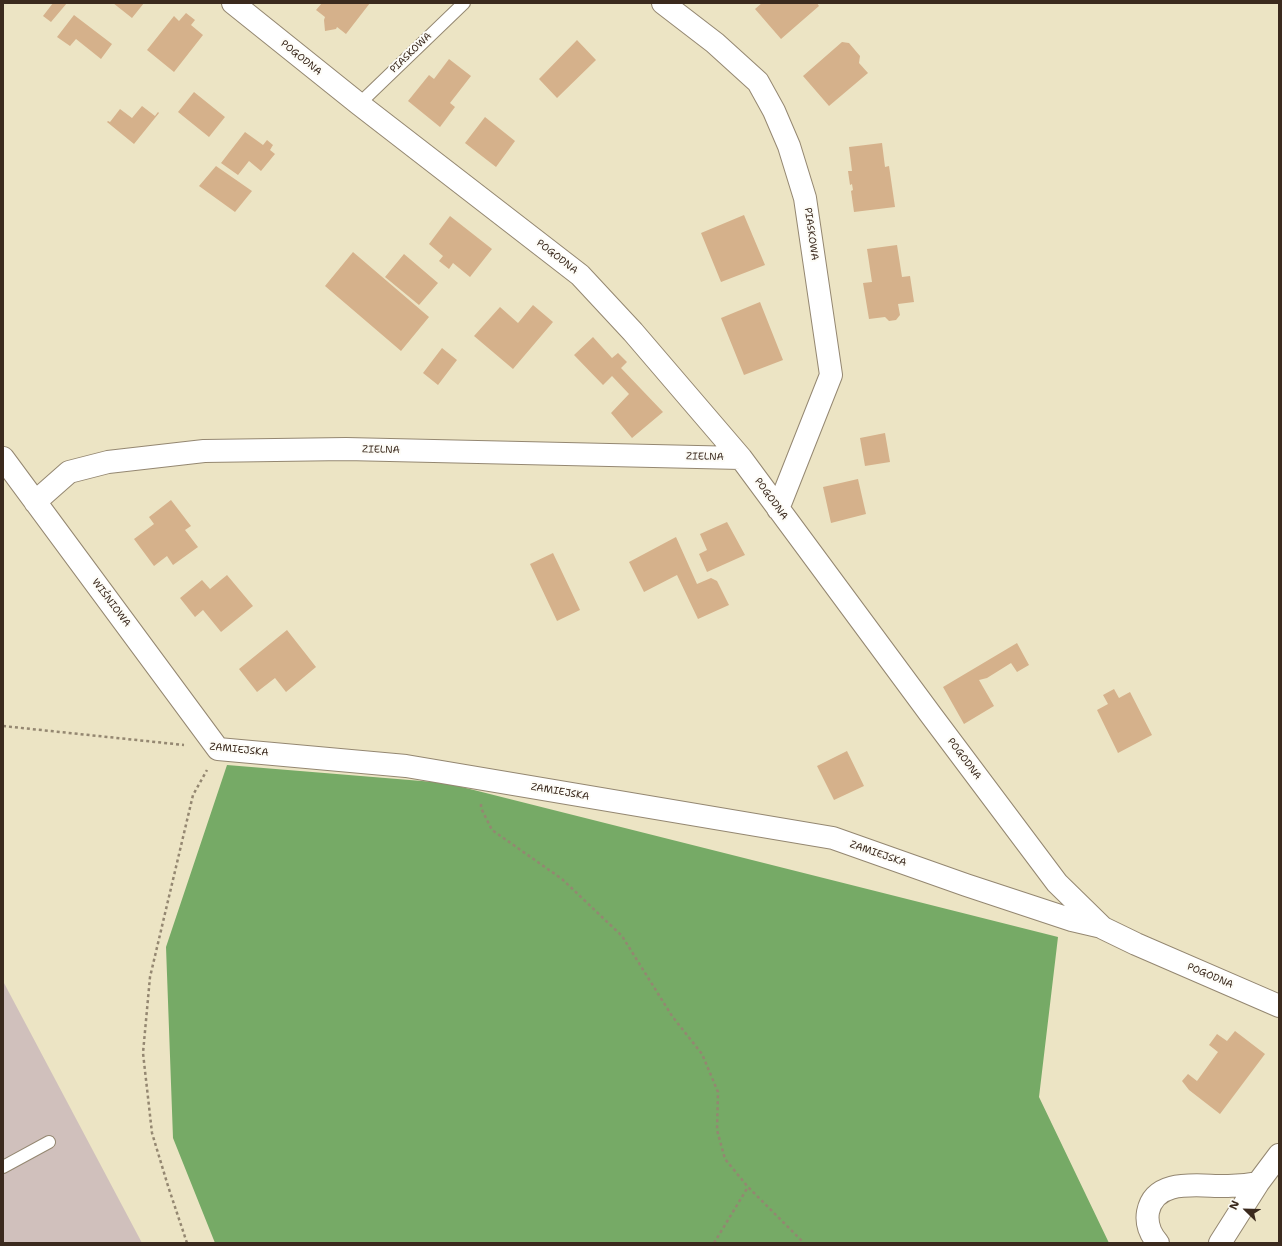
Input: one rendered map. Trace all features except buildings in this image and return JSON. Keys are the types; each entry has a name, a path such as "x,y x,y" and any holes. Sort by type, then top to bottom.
{"street":[{"name":"POGODNA","path":"233,3 359,104 580,275 633,332 741,458 926,709 1057,883 1103,928 1136,944 1279,1006"},
{"name":"PIASKOWA","path":"663,3 715,43 758,82 774,111 789,146 805,198 830,375 778,509"},
{"name":"ZIELNA","path":"35,502 69,472 108,462 204,451 346,449 741,458"},
{"name":"WIŚNIOWA","path":"3,458 218,748"},
{"name":"ZAMIEJSKA","path":"218,748 406,766 833,838 1072,920 1103,928"},
{"path":"1220,1243 1234,1233 1258,1183 1279,1155"},
{"path":"1158,1243 1151,1233 1148,1216 1150,1205 1158,1193 1180,1186 1236,1186 1258,1183"}],"lane":[{"name":"PIASKOWA","path":"359,104 464,3"},
{"path":"3,1167 49,1142"}],"path":[{"name":"ZAMIEJSKA","path":"3,726 218,748"},
{"path":"186,1243 152,1132 143,1052 150,977 194,795 218,748"},
{"path":"484,779 481,808 492,830 562,879 622,936 672,1016 702,1054 718,1092 717,1130 725,1159 748,1187 804,1243"},
{"path":"714,1243 748,1187"}],"shaded area":[{"path":"4,983 142,1243 3,1243"}],"green space":[{"path":"227,765 446,783 1058,937 1039,1097 1109,1243 215,1243 173,1138 166,947"}]}
